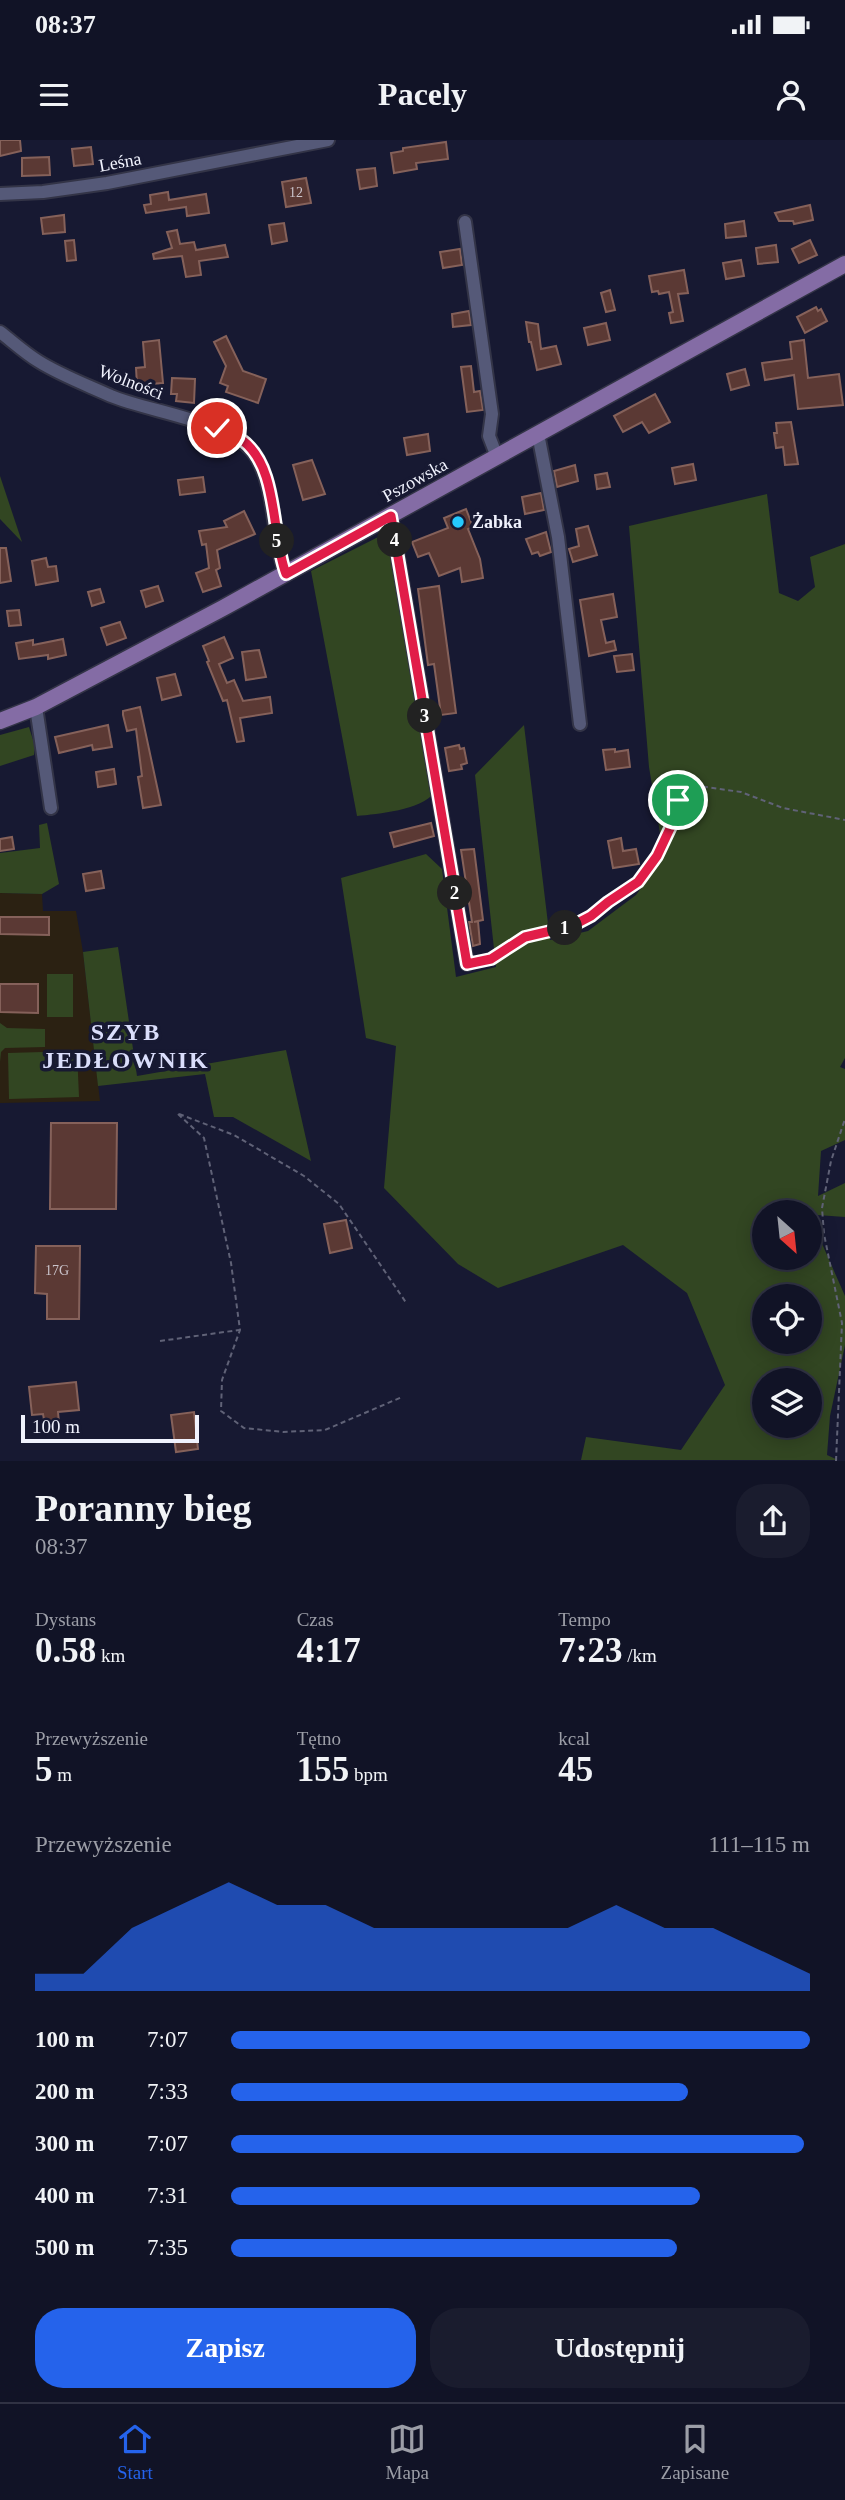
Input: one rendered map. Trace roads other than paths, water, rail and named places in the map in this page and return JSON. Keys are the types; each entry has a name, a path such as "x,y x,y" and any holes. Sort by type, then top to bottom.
{"main road":[{"name":"Pszowska","path":"0,722 36,707 286,574 845,264"}],"street":[{"name":"Leśna","path":"0,194 43,192 107,183 328,140"},
{"path":"465,222 492,414 489,436 497,457"},
{"name":"Wolności","path":"0,332 38,361 112,396 147,409 217,428 242,440 255,453 265,474 276,538 286,574"},
{"path":"538,434 558,537 580,724"},
{"path":"391,516 467,964"},
{"path":"36,707 51,808"}],"place":[{"name":"Żabka","path":"458,522"}],"district":[{"name":"SZYB JEDŁOWNIK","path":"126,1046"}]}
